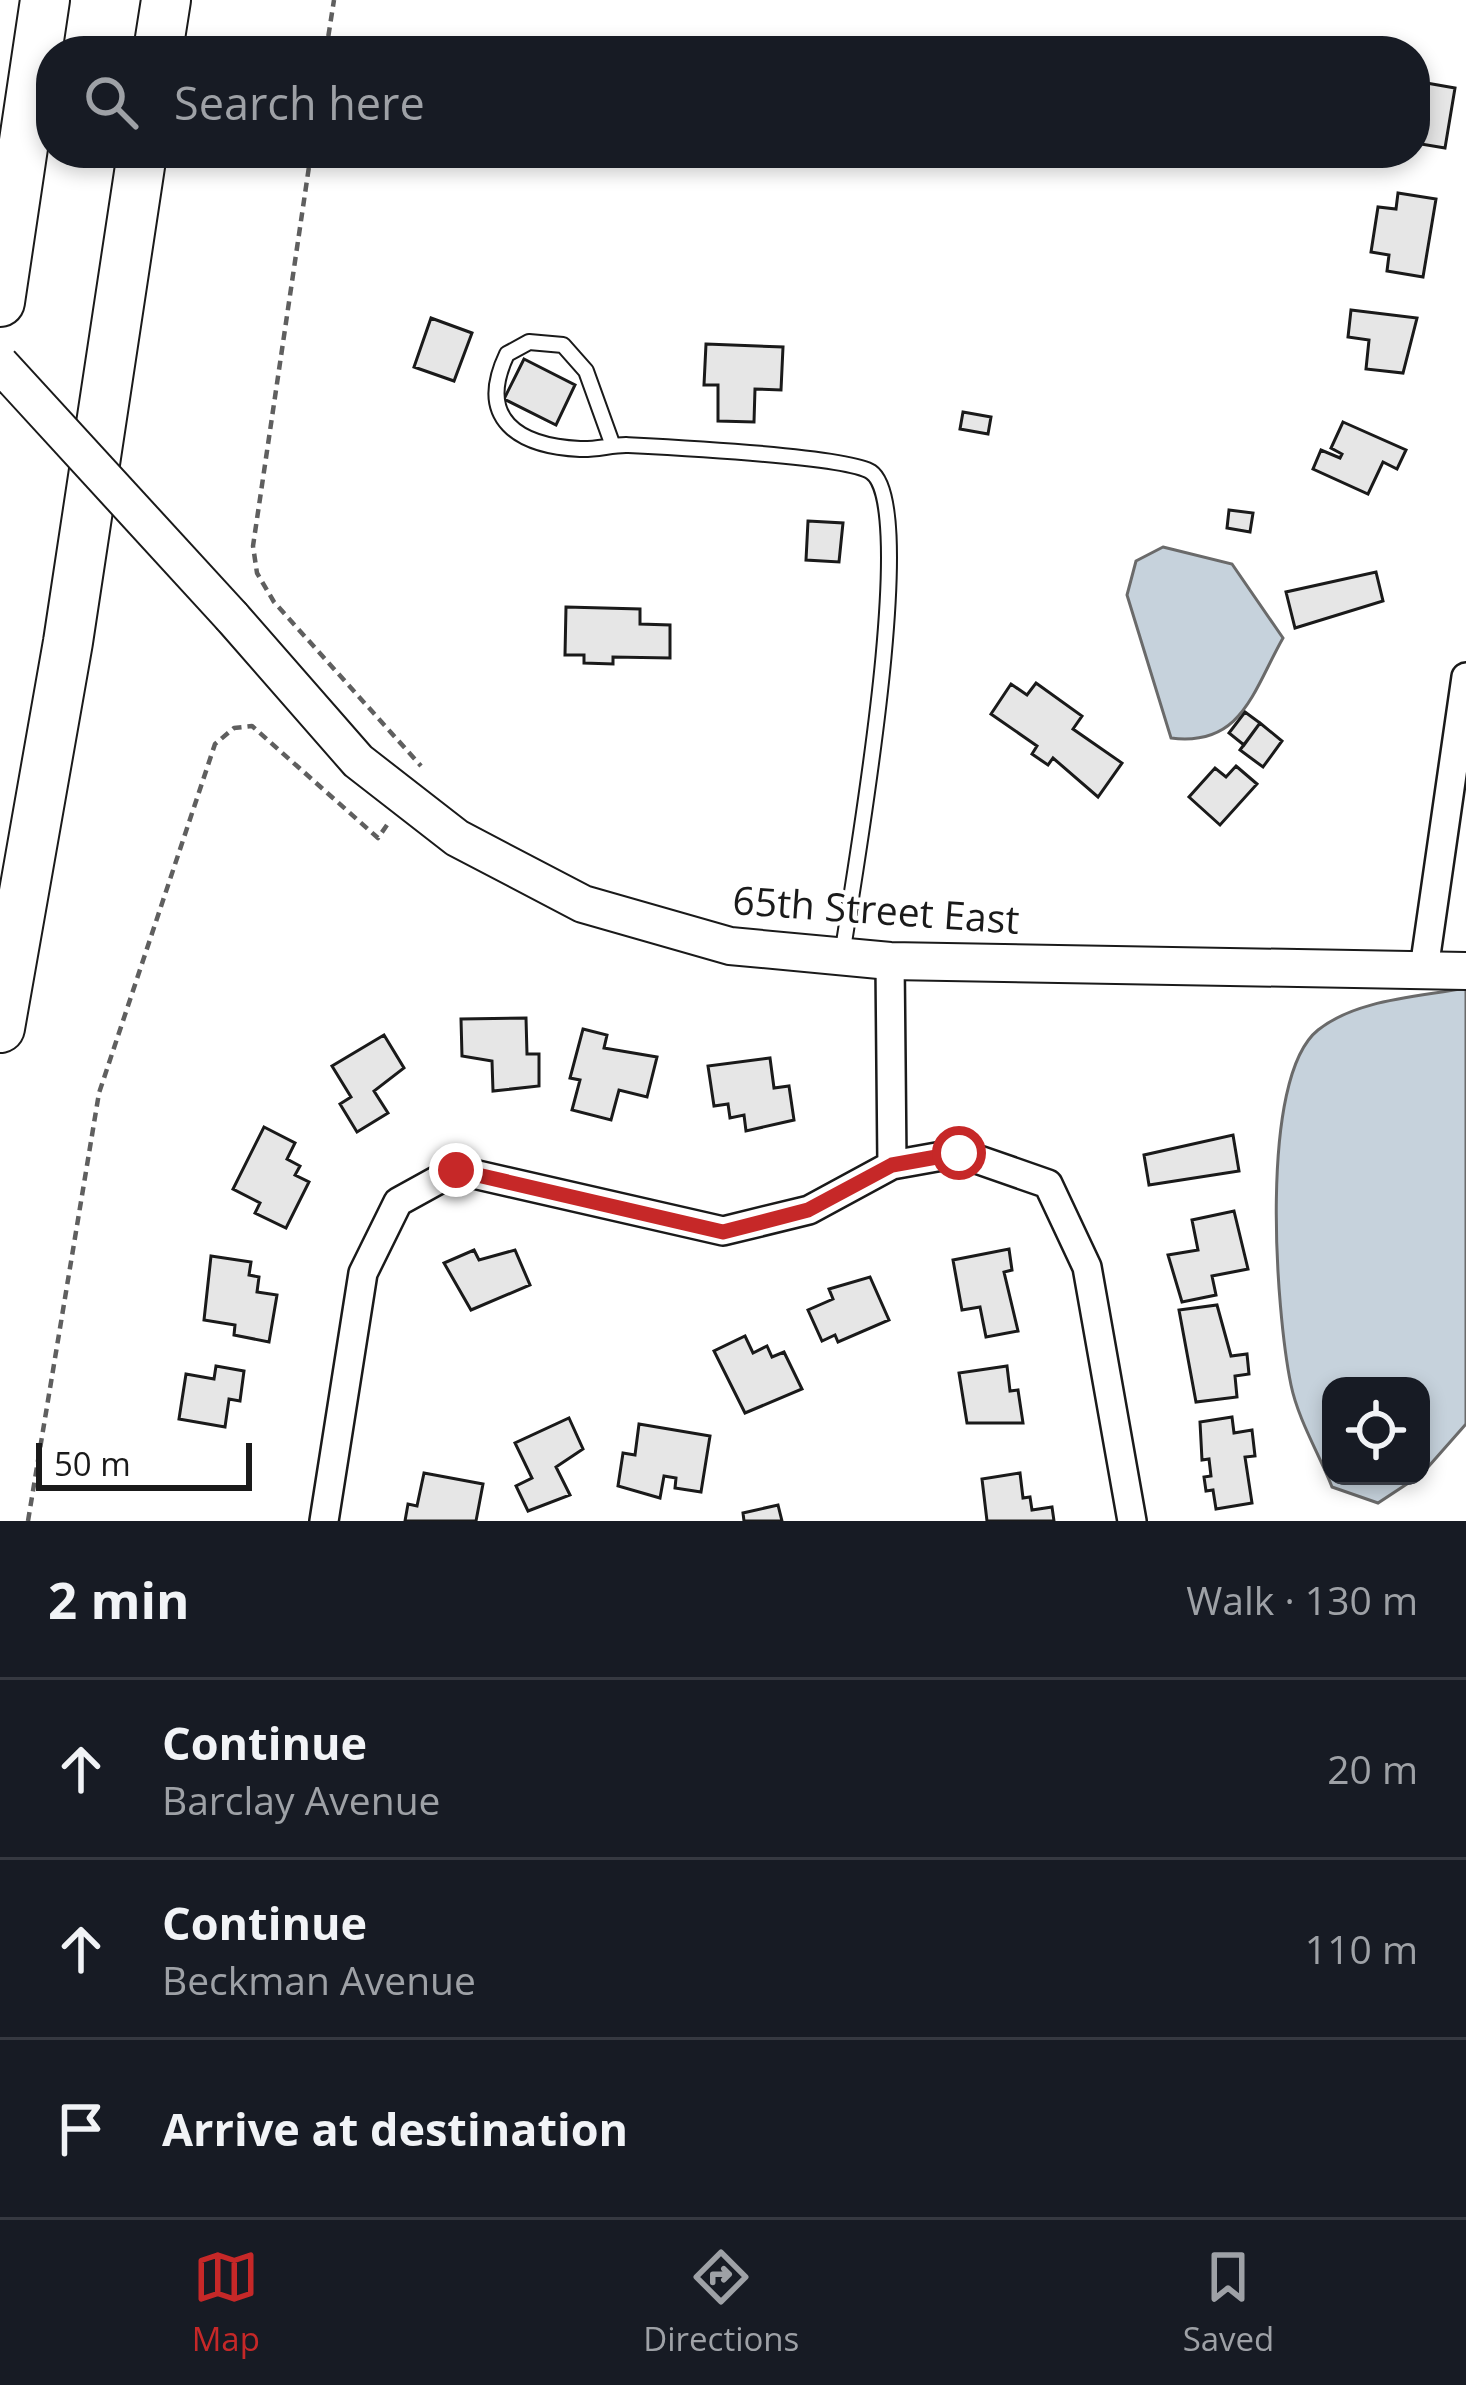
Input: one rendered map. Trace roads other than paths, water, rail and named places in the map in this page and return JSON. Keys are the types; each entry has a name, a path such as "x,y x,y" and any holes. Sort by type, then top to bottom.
{"highway":[{"path":"40,36 45,0"},
{"path":"160,36 166,0"},
{"path":"0,302 36,60"},
{"path":"0,1028 68,642 140,168"}],"street":[{"name":"65th Street East","path":"0,364 358,761 457,838 583,904 730,946 890,961 1466,971"},
{"path":"1424,969 1466,677"},
{"path":"890,961 892,1165"},
{"path":"324,1521 363,1273 398,1202 456,1170 723,1232 808,1210 892,1165 959,1153 1048,1184 1087,1268 1132,1521"}],"lane":[{"path":"613,446 586,371 562,345 529,342 507,354 494,397 498,413 515,433 582,449 613,446 830,462 868,469 884,485 893,572 842,956"}]}
